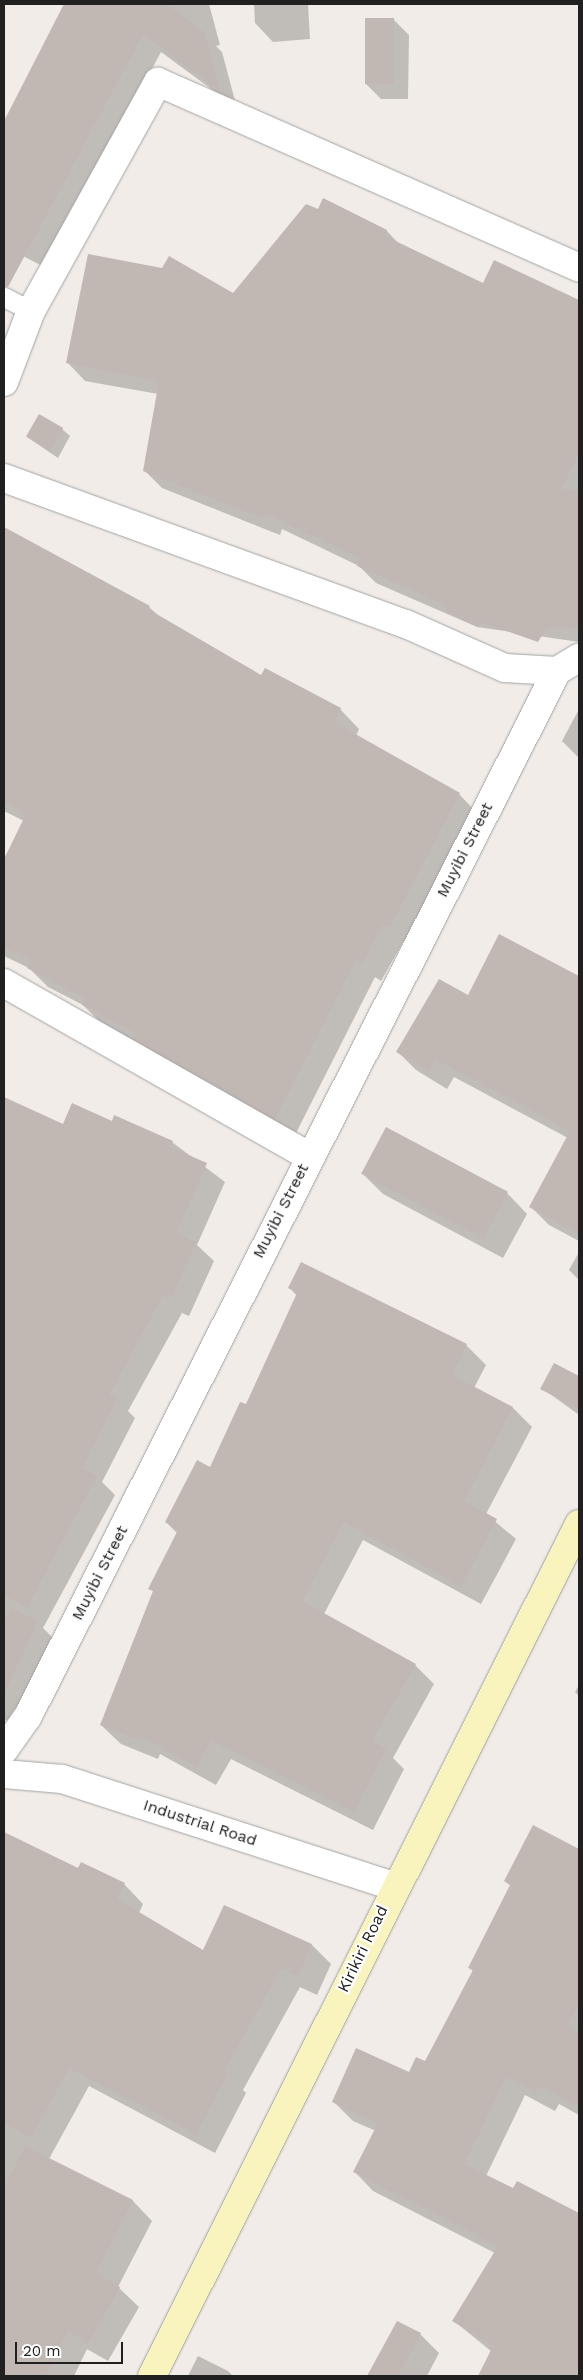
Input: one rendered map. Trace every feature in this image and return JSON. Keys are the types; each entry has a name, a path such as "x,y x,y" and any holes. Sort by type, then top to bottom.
{"main road":[{"name":"Kirikiri Road","path":"152,2376 394,1886 579,1524"}],"street":[{"path":"4,382 31,311 158,82 579,268"},
{"path":"4,478 406,624 505,668 568,664"},
{"name":"Muyibi Street","path":"4,1750 28,1716 308,1156 568,664"},
{"path":"4,984 308,1156"},
{"name":"Industrial Road","path":"4,1774 62,1779 394,1886"}],"lane":[{"path":"4,297 31,311"}],"building":[{"path":"64,4 166,4 204,32 220,91 143,34 8,287 4,286 4,121"},
{"path":"365,18 394,18 394,84 365,84"},
{"path":"323,198 387,230 385,236 483,283 494,260 579,300 579,453 561,489 579,490 579,628 547,627 538,642 481,622 478,627 445,611 448,606 357,566 360,558 265,513 262,518 143,471 159,381 66,363 88,254 162,268 169,256 233,293 306,204 318,209"},
{"path":"39,414 63,428 50,451 26,437"},
{"path":"4,527 150,606 148,609 261,675 265,668 341,708 334,722 460,793 390,927 383,924 362,963 356,959 275,1119 133,1038 136,1033 82,1005 85,998 27,968 32,960 4,947 4,859 26,814 4,802"},
{"path":"499,934 579,976 579,1234 529,1207 570,1131 435,1059 429,1071 396,1052 439,979 468,995"},
{"path":"4,1097 63,1124 72,1103 112,1121 114,1115 173,1141 170,1147 207,1163 176,1233 196,1242 171,1298 163,1295 109,1395 117,1399 82,1468 97,1476 27,1607 4,1595"},
{"path":"386,1127 508,1192 483,1239 361,1174"},
{"path":"301,1262 467,1344 452,1375 513,1407 464,1501 497,1519 461,1586 344,1522 302,1601 416,1664 371,1742 386,1749 354,1812 211,1740 197,1767 140,1736 138,1740 100,1725 153,1591 148,1589 178,1530 165,1522 197,1460 210,1467 240,1402 246,1404 297,1293 288,1288"},
{"path":"554,1363 579,1376 579,1409 540,1389"},
{"path":"11,1608 38,1621 4,1694 4,1624"},
{"path":"533,1825 579,1849 579,2003 568,2025 579,2031 579,2107 539,2086 536,2093 506,2077 464,2164 513,2188 517,2181 579,2213 579,2376 478,2376 493,2346 452,2321 498,2246 353,2172 378,2123 332,2102 356,2048 409,2072 416,2057 425,2061 473,1970 468,1968 510,1885 504,1881"},
{"path":"4,1832 78,1868 81,1862 125,1883 117,1899 203,1950 224,1905 312,1944 298,1976 281,1969 224,2071 228,2073 196,2134 69,2068 31,2138 4,2123"},
{"path":"25,2146 133,2200 96,2273 120,2287 88,2343 68,2331 45,2376 4,2376 4,2188"},
{"path":"397,2321 421,2333 398,2376 367,2376"}]}
